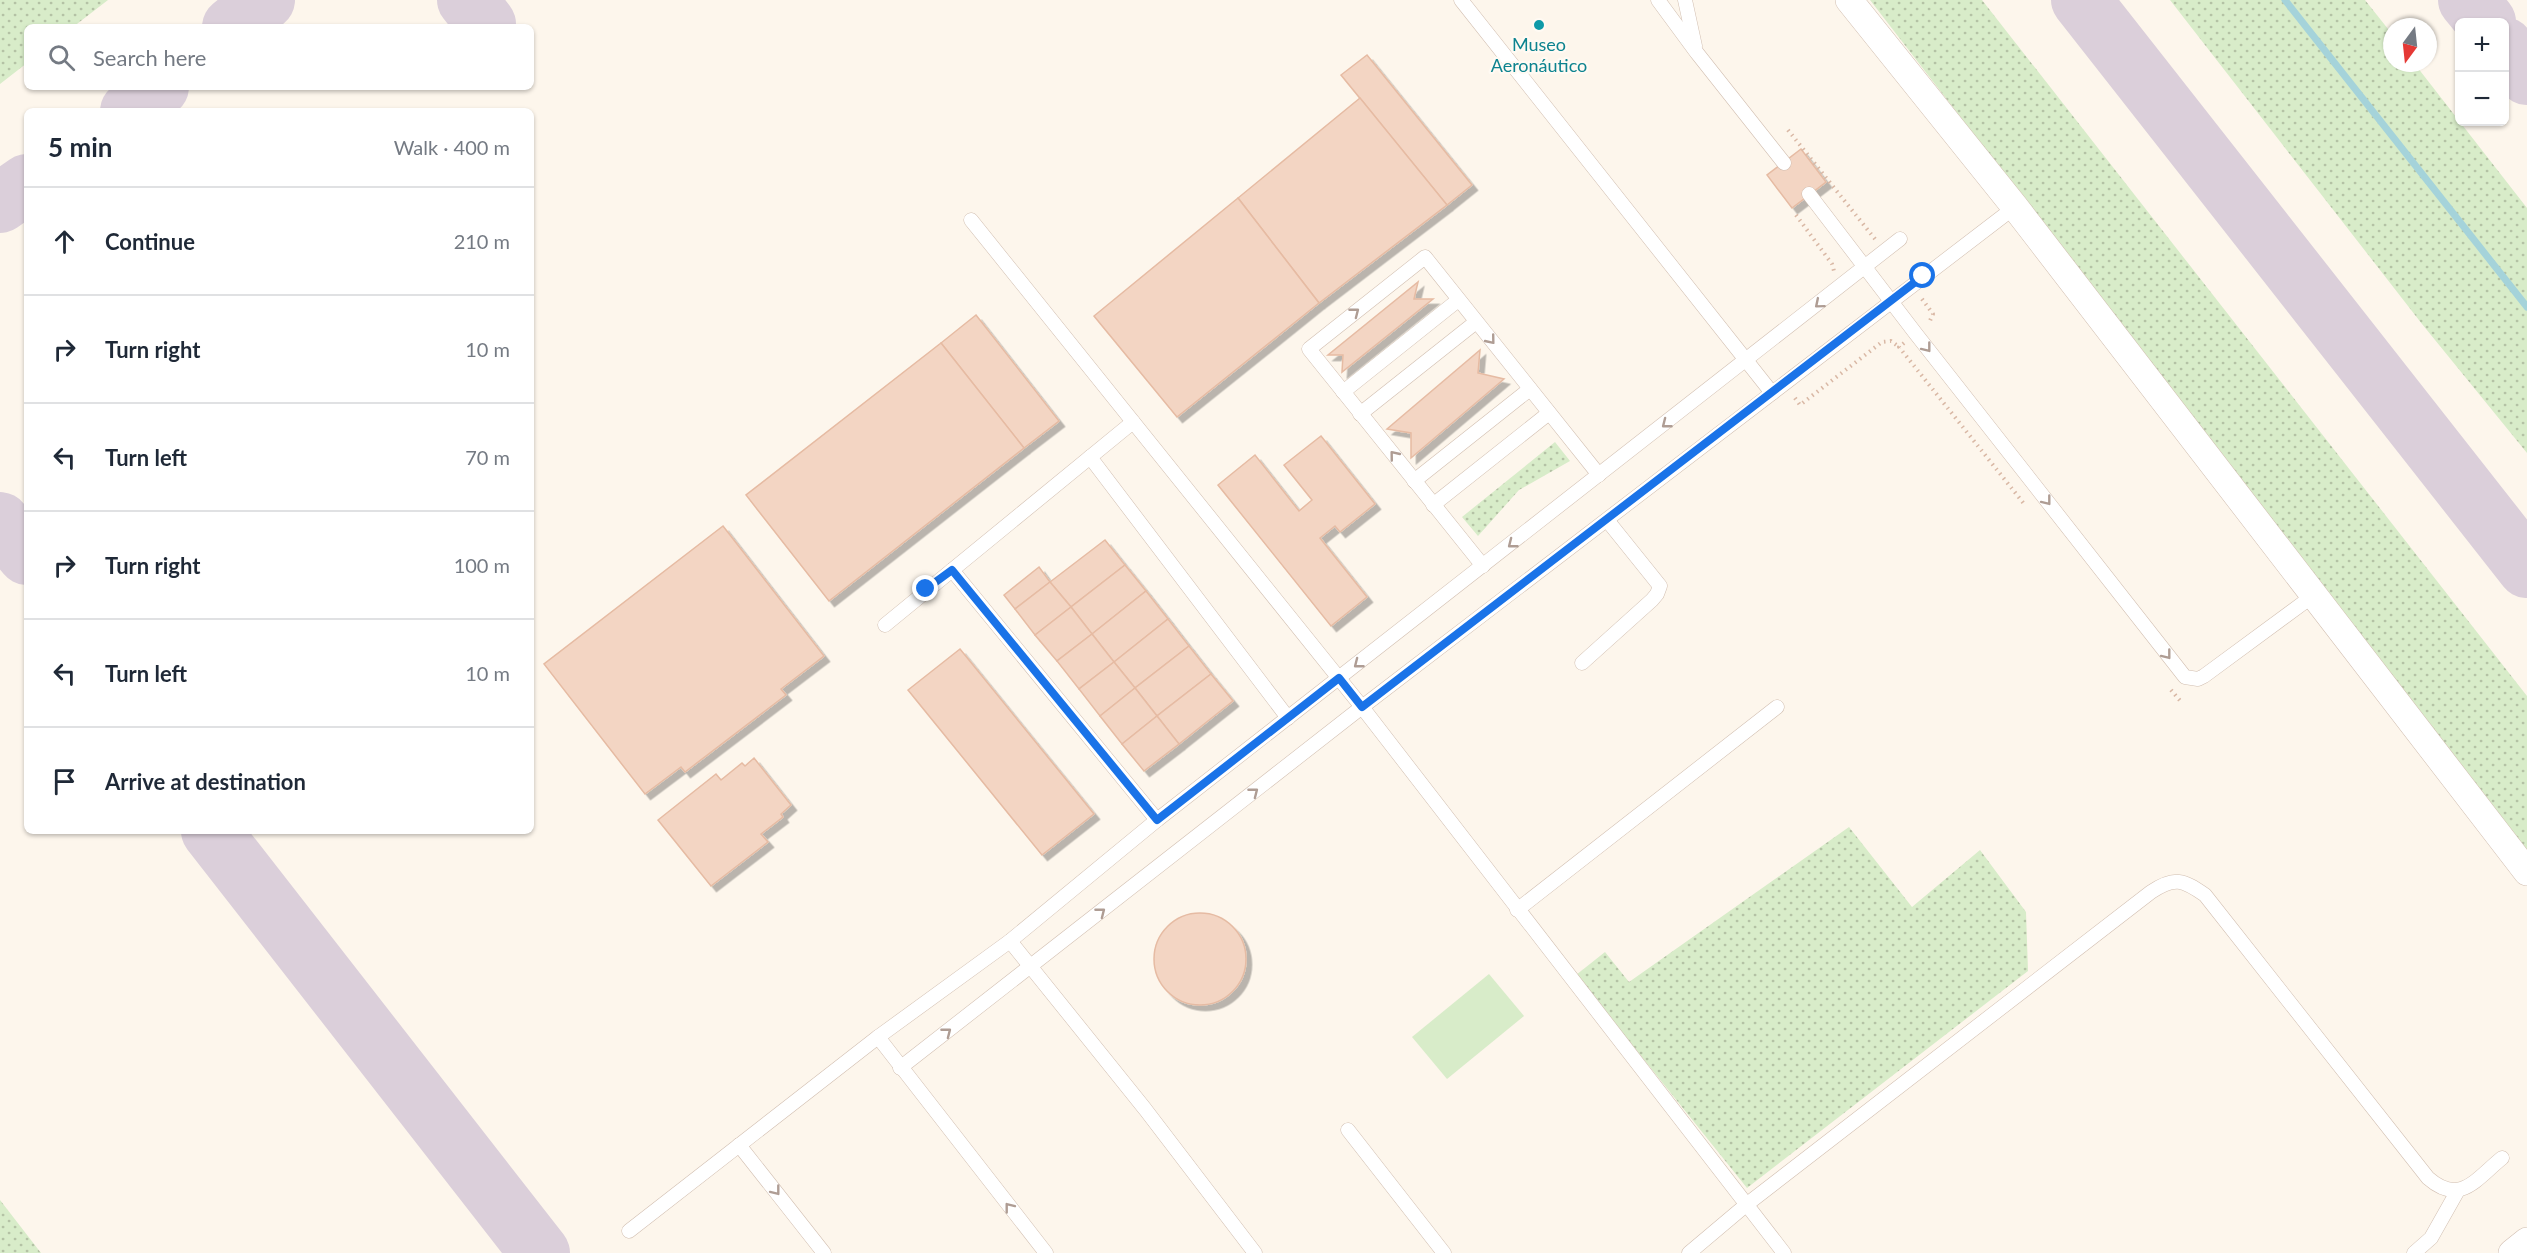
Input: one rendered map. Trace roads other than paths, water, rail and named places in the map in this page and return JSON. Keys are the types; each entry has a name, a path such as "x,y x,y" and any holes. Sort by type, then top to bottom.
{"street":[{"path":"1849,0 2015,207 2527,873"},
{"path":"2512,1253 2527,1241"}],"lane":[{"path":"1461,0 1772,393"},
{"path":"1658,0 1784,163"},
{"path":"1685,0 1697,53"},
{"path":"1809,194 2185,677 2198,679 2204,676 2314,595"},
{"path":"900,1068 1362,707 2015,207"},
{"path":"971,220 1362,707 1784,1253"},
{"path":"629,1231 878,1037 1011,940 1157,820 1900,239"},
{"path":"1483,566 1309,349 1425,257 1457,300 1599,475"},
{"path":"1343,392 1457,300"},
{"path":"1360,414 1476,322"},
{"path":"1414,481 1530,389"},
{"path":"1433,505 1549,413"},
{"path":"885,625 926,589 1133,422"},
{"path":"1090,457 1288,718"},
{"path":"1582,663 1652,600 1658,594 1660,586 1607,520"},
{"path":"952,570 1157,820"},
{"path":"1517,909 1777,707"},
{"path":"1689,1253 1746,1205 2151,891 2173,880 2183,882 2205,895 2428,1178 2440,1188 2457,1192"},
{"path":"1011,940 1255,1253"},
{"path":"878,1037 1046,1253"},
{"path":"1348,1130 1444,1253"},
{"path":"740,1145 824,1253"},
{"path":"2414,1253 2431,1238 2457,1192 2502,1158"}],"waterway":[{"path":"2285,0 2527,307"}],"place":[{"name":"Museo Aeronáutico","path":"1539,25"}]}
